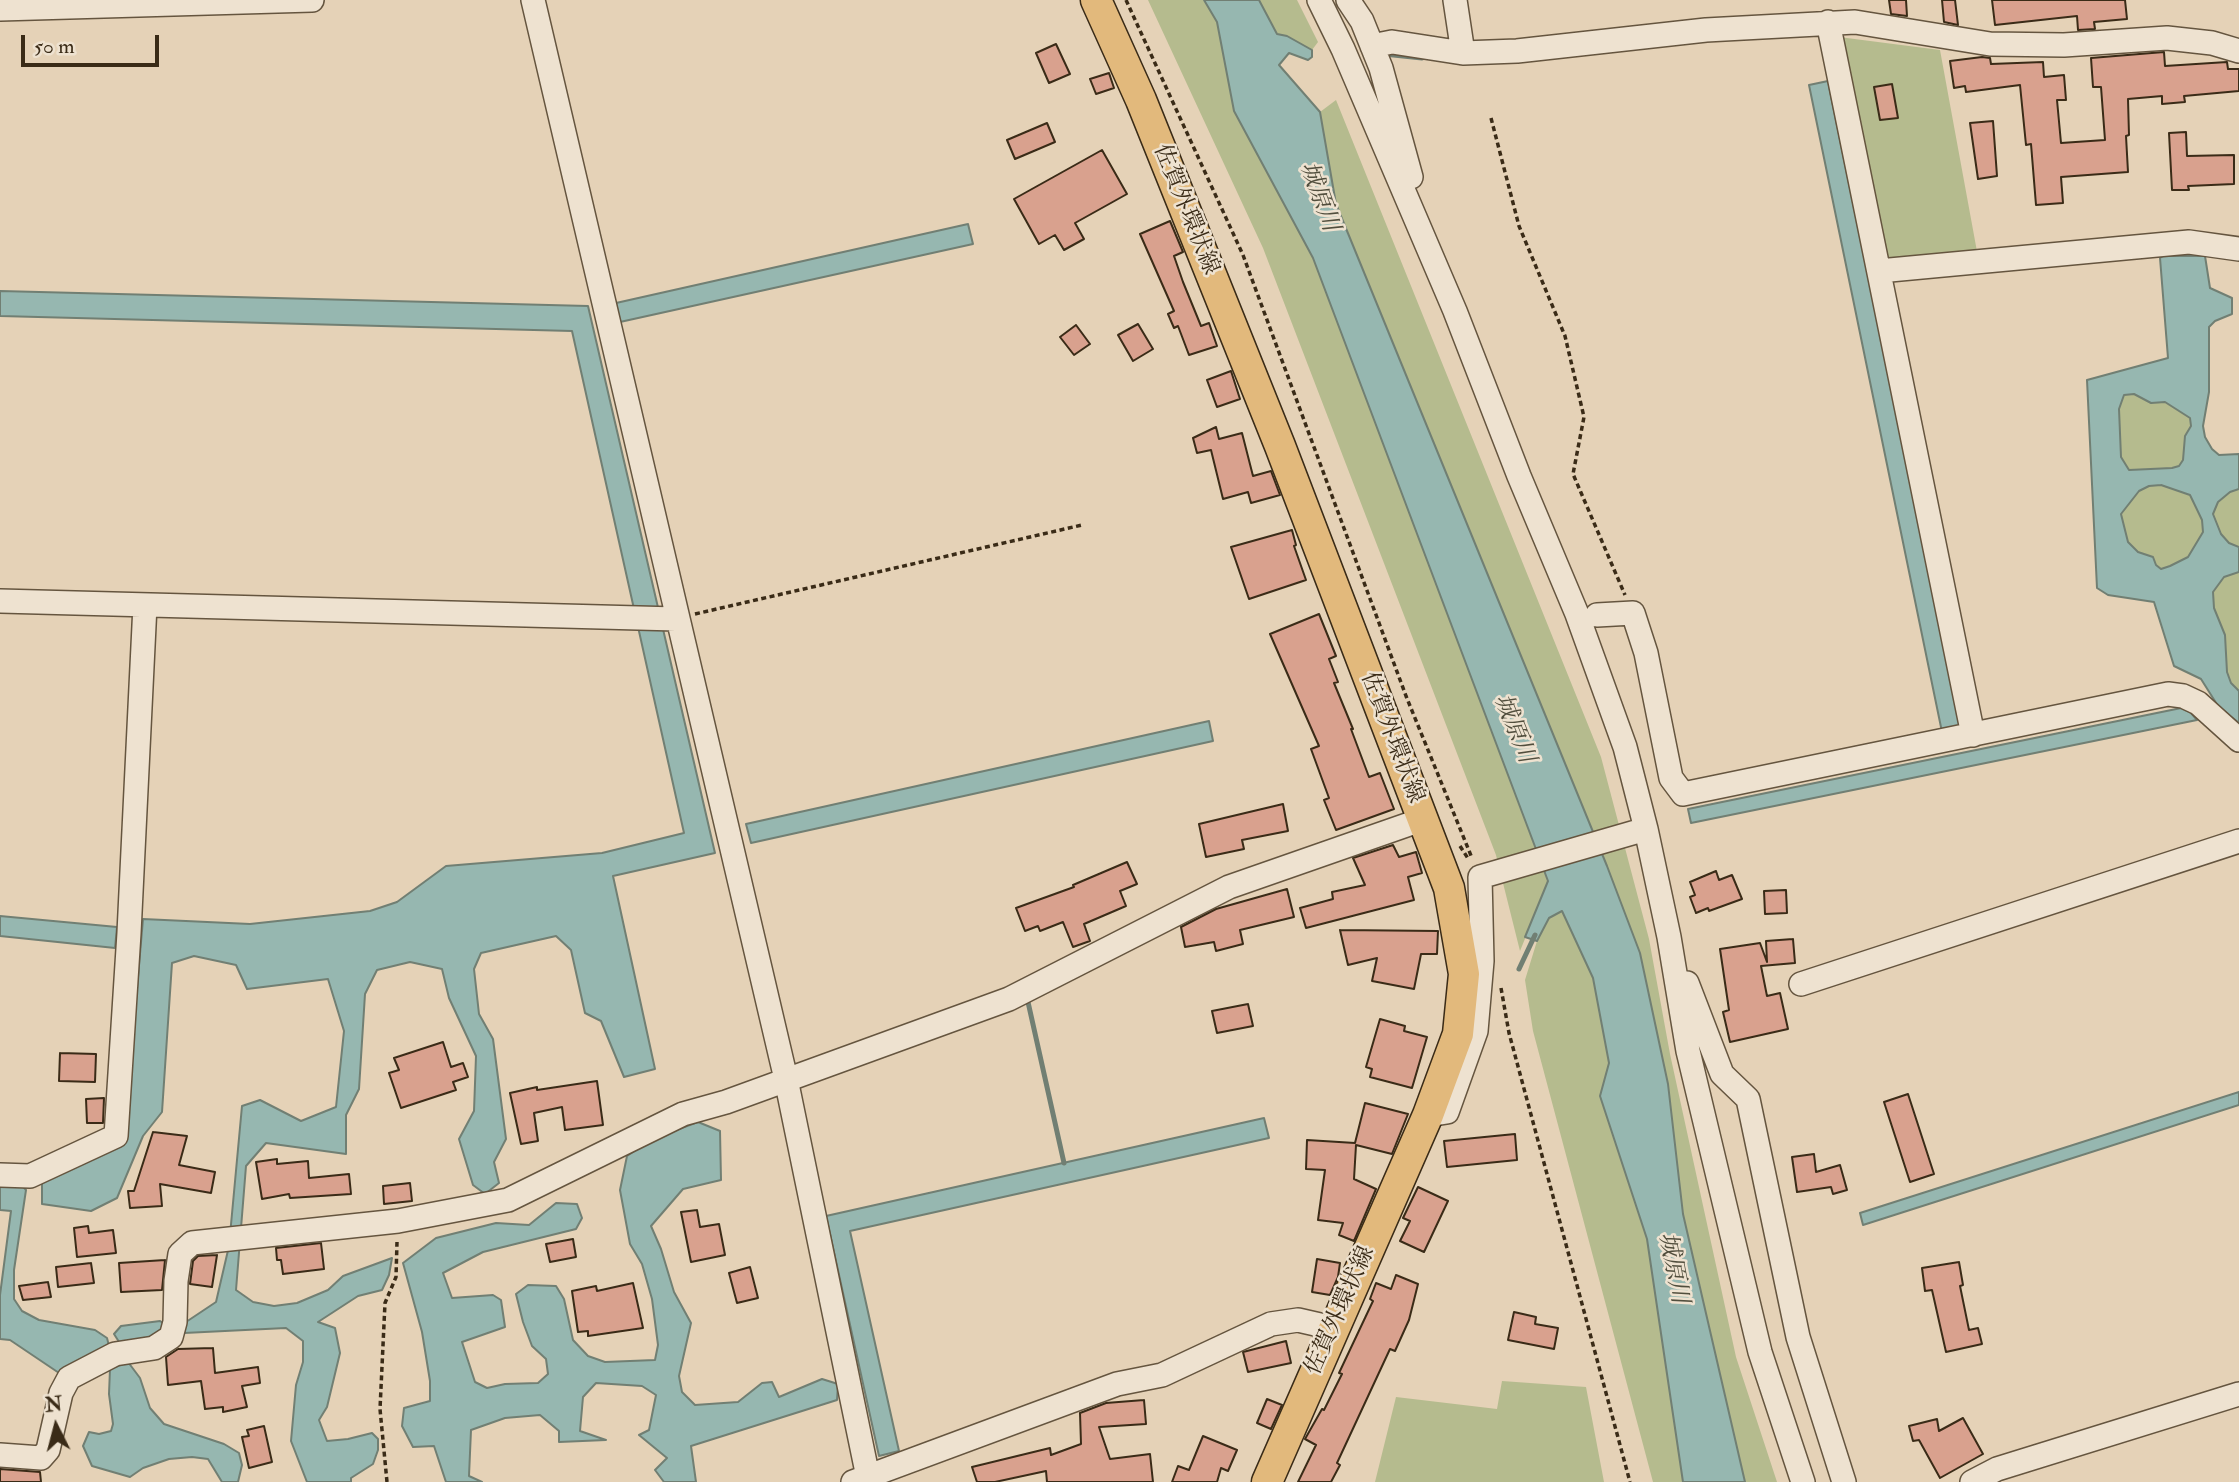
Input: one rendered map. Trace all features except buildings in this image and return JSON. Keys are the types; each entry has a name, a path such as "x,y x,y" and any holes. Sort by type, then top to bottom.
{"main road":[{"name":"佐賀外環状線","path":"1096,0 1142,100 1280,446 1449,888 1464,974 1458,1034 1428,1115 1267,1482"}],"street":[{"path":"0,9 312,0"},
{"path":"533,0 786,1079 863,1480 1117,1384 1162,1375 1271,1324 1297,1320 1334,1328"},
{"path":"1319,0 1343,49 1455,311 1519,476 1577,614 1625,747 1670,937 1688,1051 1760,1352 1803,1482"},
{"path":"1348,0 1362,21 1381,68 1414,190 1417,221"},
{"path":"1455,0 1462,52"},
{"path":"1372,46 1392,42 1462,52 1517,51 1706,30 1828,22 1853,11 1990,44 2064,45 2167,38 2212,43 2239,51"},
{"path":"1828,22 1973,735"},
{"path":"1879,271 2189,242 2239,249"},
{"path":"0,601 627,619 676,618"},
{"path":"0,1175 30,1176 116,1136 129,939 145,605"},
{"path":"1597,615 1633,614 1646,653 1671,778 1683,794 2168,694 2183,696 2198,703 2239,740"},
{"path":"0,1455 41,1458 48,1450 61,1393 69,1378 115,1354 154,1348 171,1337 175,1322 180,1254 192,1243 398,1221 508,1200 683,1114 726,1102 1009,999 1229,887 1421,820"},
{"path":"1428,1115 1447,1112 1476,1031 1482,961 1480,877 1646,829"},
{"path":"1801,984 2239,841"},
{"path":"1670,937 1722,1074 1748,1099 1798,1337 1844,1482"},
{"path":"1972,1482 1997,1469 2239,1394"}],"path":[{"path":"1126,0 1243,255 1406,696 1480,877"},
{"path":"1491,118 1519,226 1565,336 1584,417 1573,474 1633,614"},
{"path":"676,618 1082,525"},
{"path":"1500,981 1509,1033 1630,1482"},
{"path":"387,1482 380,1409 385,1303 396,1278 398,1221"}],"green space":[{"path":"1148,0 1204,0 1217,22 1234,111 1313,258 1548,882 1520,951 1496,855 1263,248"},
{"path":"1259,0 1297,0 1318,42 1312,50 1287,36 1277,34"},
{"path":"1839,37 1940,50 1978,257 1887,262"},
{"path":"1336,100 1601,757 1649,939 1670,1054 1736,1357 1777,1482 1745,1482 1683,1214 1668,1084 1640,953 1607,866 1336,204 1320,112"},
{"path":"2193,363 2199,466 2239,470 2239,703 2174,586 2107,578 2104,394"},
{"path":"1562,911 1593,978 1609,1063 1600,1096 1647,1239 1683,1482 1653,1482 1533,1031 1525,980 1537,941 1549,917"},
{"path":"1502,1381 1586,1387 1604,1482 1375,1482 1396,1397 1497,1409"}],"water":[{"name":"城原川","path":"1204,0 1259,0 1277,34 1287,36 1312,50 1312,57 1308,60 1289,53 1279,65 1320,112 1336,204 1607,866 1640,953 1668,1084 1683,1214 1745,1482 1683,1482 1647,1239 1600,1096 1609,1063 1593,978 1562,911 1549,918 1537,941 1525,937 1548,881 1313,258 1234,111 1217,22"},
{"path":"1828,81 1961,728 1942,732 1809,85"},
{"path":"968,224 973,244 620,322 616,303"},
{"path":"2205,256 2210,288 2232,298 2232,314 2215,321 2209,327 2209,392 2203,426 2205,437 2219,455 2239,454 2239,489 2230,492 2218,502 2213,514 2221,534 2229,543 2239,547 2239,572 2224,577 2213,592 2214,608 2225,635 2227,672 2231,683 2239,691 2239,723 2218,706 2201,679 2174,666 2154,602 2108,595 2097,588 2087,380 2168,358 2160,258","holes":["2134,394 2151,403 2165,402 2190,418 2191,426 2185,436 2183,460 2179,466 2129,470 2121,457 2119,409 2124,395","2161,485 2190,495 2202,520 2203,532 2188,557 2161,569 2153,557 2138,552 2128,542 2121,514 2139,491 2149,486"]},
{"path":"0,291 588,306 715,853 613,876 655,1069 624,1077 601,1021 585,1013 571,950 556,936 481,953 474,969 479,1014 493,1039 506,1139 494,1162 499,1183 485,1194 473,1185 459,1139 474,1111 476,1056 449,998 442,969 410,962 377,970 365,994 359,1089 346,1115 346,1154 266,1143 246,1166 236,1290 253,1302 274,1306 297,1303 328,1290 343,1276 392,1258 389,1275 382,1290 358,1296 318,1322 335,1328 340,1353 327,1407 319,1420 327,1441 372,1433 378,1439 378,1450 373,1464 351,1478 351,1482 307,1482 291,1441 296,1385 303,1362 303,1341 286,1328 184,1333 183,1324 216,1302 229,1246 242,1106 260,1100 301,1121 336,1107 344,1031 328,979 247,989 236,965 194,956 172,963 162,1112 143,1136 117,1198 91,1211 42,1204 42,1182 124,1140 143,919 250,924 370,911 397,902 446,866 602,853 684,833 572,331 0,316"},
{"path":"2186,707 2197,720 1691,823 1688,809"},
{"path":"1209,721 1213,741 751,843 746,824"},
{"path":"0,916 117,927 115,948 0,936"},
{"path":"2239,1092 2239,1105 1863,1225 1860,1213"},
{"path":"1264,1118 1269,1138 850,1231 899,1451 879,1456 826,1216"},
{"path":"698,1122 720,1131 721,1180 683,1189 651,1226 674,1292 691,1323 679,1376 682,1392 695,1405 738,1402 762,1383 772,1382 779,1397 822,1379 838,1384 837,1400 691,1446 696,1482 664,1482 655,1470 667,1458 639,1435 649,1430 656,1395 642,1386 596,1383 583,1397 580,1431 606,1440 559,1442 559,1431 540,1415 505,1418 471,1430 469,1476 482,1482 446,1482 434,1446 413,1447 402,1426 404,1408 430,1401 430,1381 422,1332 403,1263 436,1238 496,1223 529,1225 556,1203 577,1204 582,1218 576,1229 483,1252 443,1273 452,1298 493,1295 501,1300 505,1327 462,1342 475,1382 487,1388 505,1384 538,1383 548,1374 546,1359 532,1346 516,1294 528,1285 556,1286 564,1299 573,1340 588,1356 605,1362 655,1360 658,1345 652,1299 642,1264 630,1244 620,1190 627,1156 652,1139"},
{"path":"0,1183 20,1183 26,1190 14,1270 14,1299 22,1311 39,1320 95,1330 107,1338 110,1350 62,1375 10,1340 0,1339 0,1295 11,1211 0,1210"},
{"path":"160,1321 166,1325 157,1340 121,1345 114,1334 121,1326"},
{"path":"128,1362 140,1378 150,1408 164,1424 224,1444 239,1453 242,1465 238,1482 222,1482 208,1459 192,1457 169,1459 143,1468 130,1477 92,1466 83,1446 89,1432 99,1434 111,1431 113,1424 109,1394 110,1369"}],"waterway":[{"path":"1384,54 1422,58"},
{"path":"1519,969 1535,935"},
{"path":"1028,1002 1064,1163"}]}
